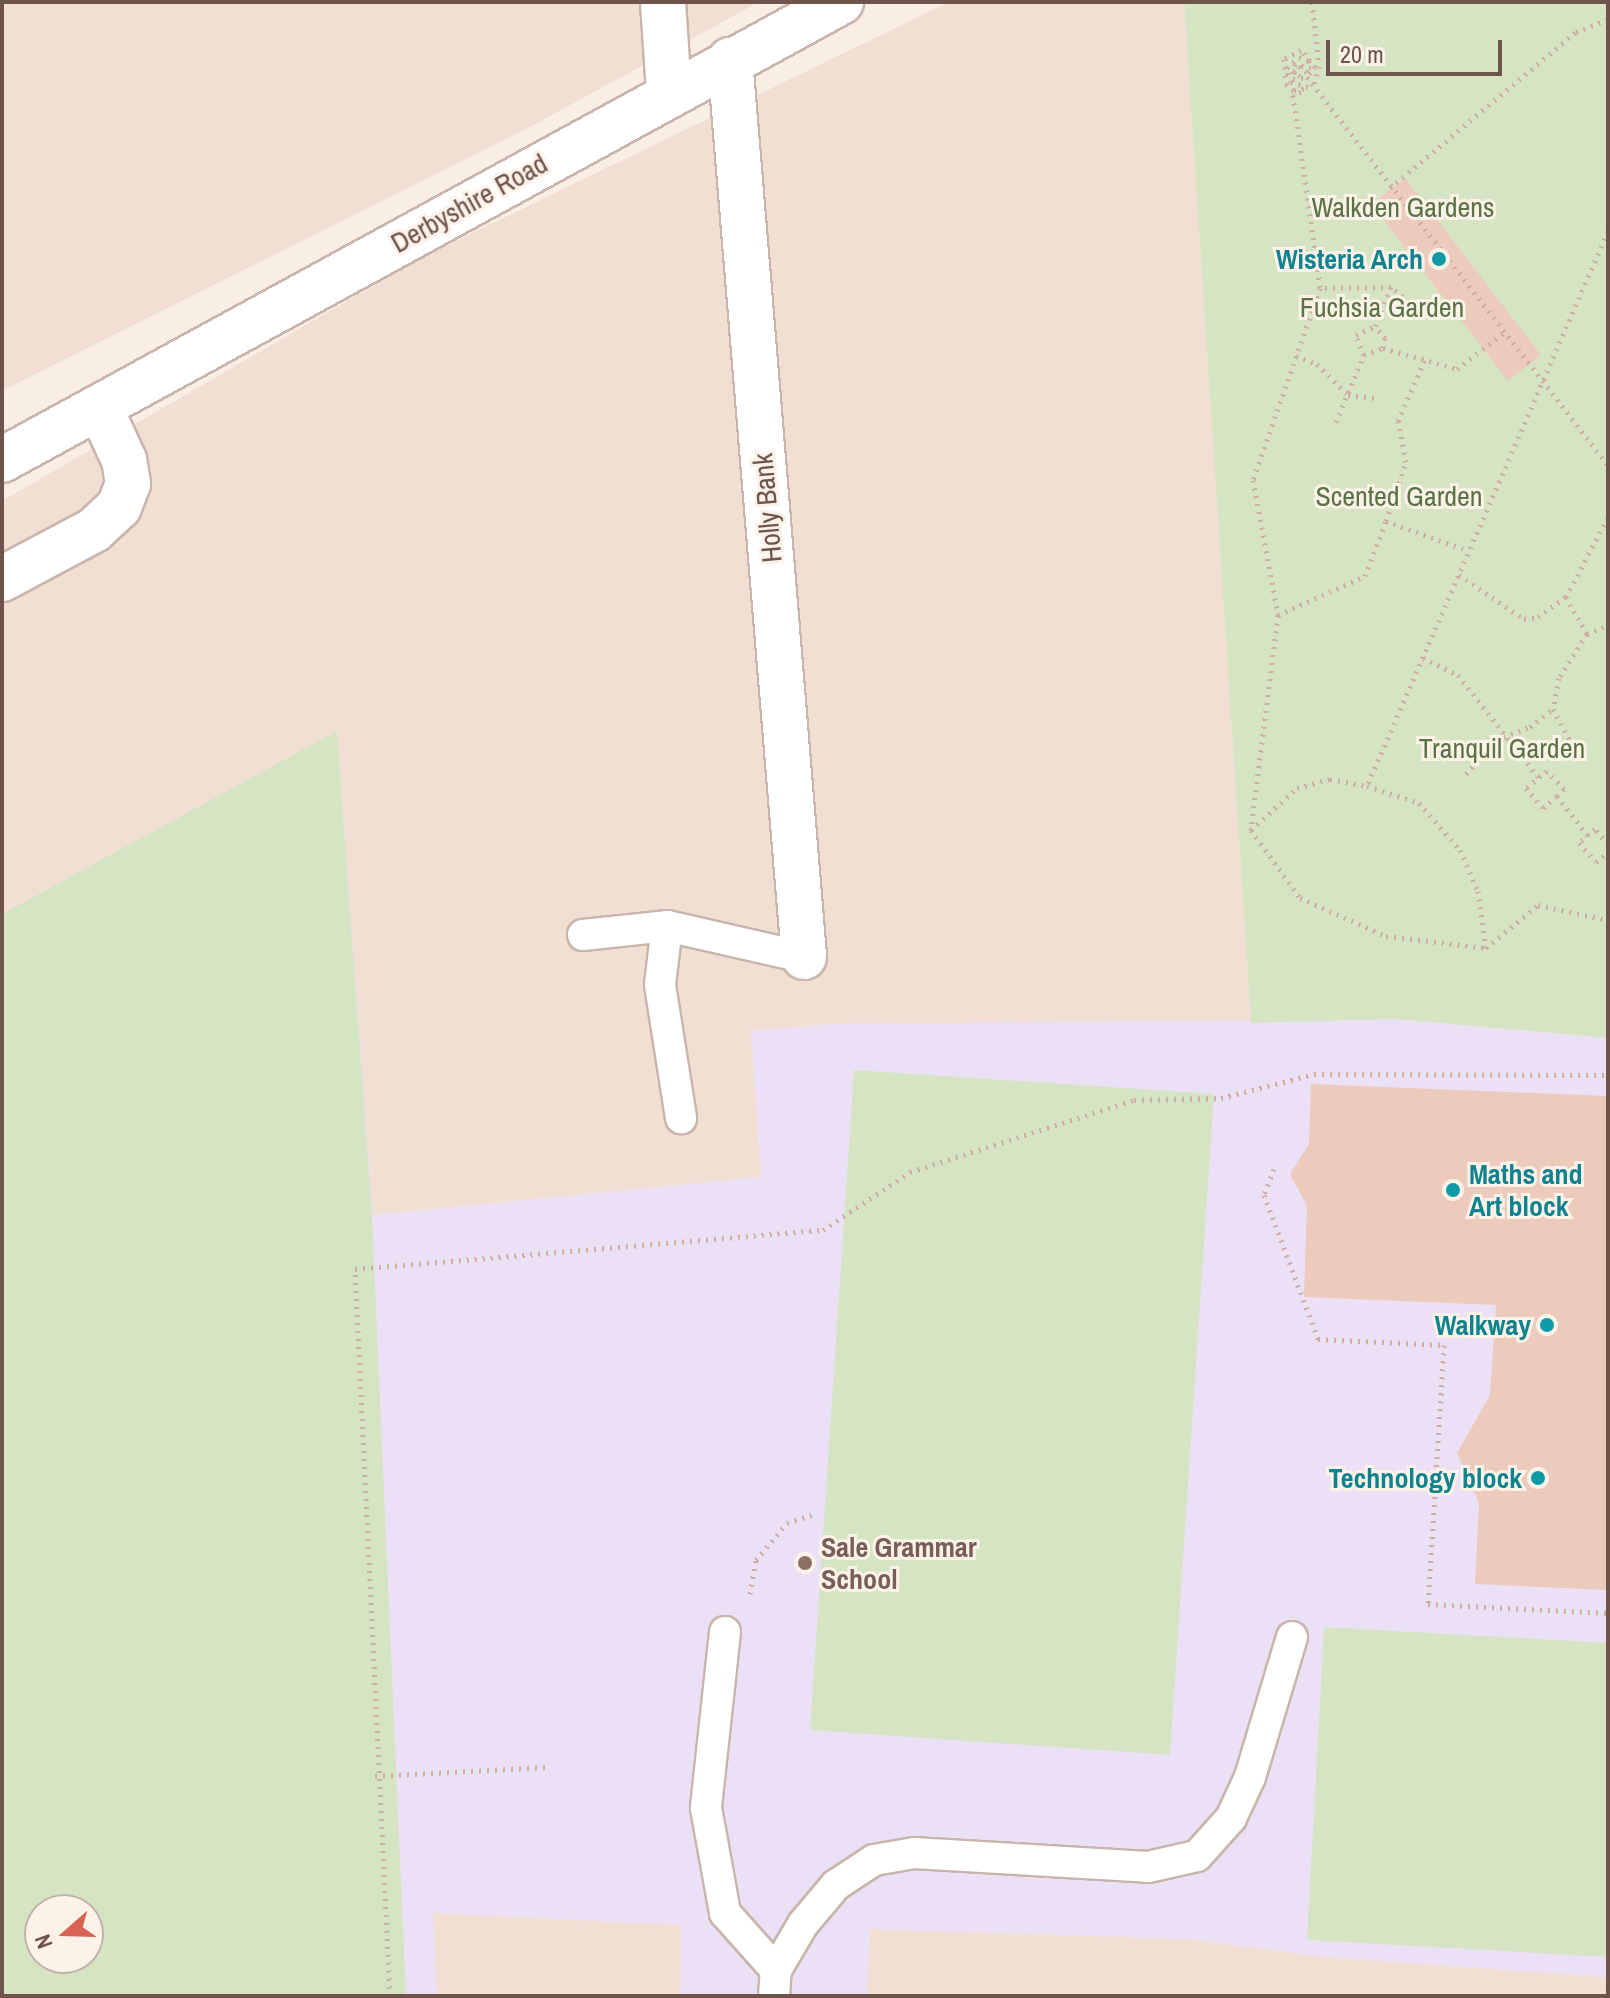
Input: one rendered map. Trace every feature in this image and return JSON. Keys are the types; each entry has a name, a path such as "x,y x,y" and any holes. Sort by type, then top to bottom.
{"street":[{"path":"663,2 669,92"},
{"name":"Derbyshire Road","path":"2,460 827,5"},
{"name":"Holly Bank","path":"730,60 804,957"},
{"path":"2,579 94,530 119,507 128,484 124,460 100,408"}],"lane":[{"path":"583,935 667,926 804,957"},
{"path":"667,926 660,985 681,1118"},
{"path":"725,1632 706,1808 725,1913 775,1983 836,1885 874,1860 914,1853 1148,1867 1197,1856 1231,1818 1250,1777 1292,1637"}],"path":[{"path":"1312,2 1319,66 1313,87"},
{"path":"1390,188 1576,32 1608,19"},
{"path":"1300,76 1294,72 1299,66 1309,74 1315,67 1301,50 1284,59 1282,72 1294,91 1305,89 1307,85 1291,82 1287,68 1299,57 1309,61 1311,68 1301,62 1290,71 1293,79 1305,82 1307,77 1390,188 1608,465"},
{"path":"1313,87 1293,95 1320,288 1253,480 1278,615 1251,830 1300,898 1386,936 1486,948 1538,905 1608,920"},
{"path":"1367,786 1608,231"},
{"path":"1320,288 1391,287 1421,312"},
{"path":"1336,422 1364,355 1356,335 1375,326 1391,287"},
{"path":"1375,326 1383,333 1383,348"},
{"path":"1364,355 1383,348 1457,369 1504,333"},
{"path":"1296,356 1317,364 1348,395 1376,398"},
{"path":"1278,615 1365,576 1406,462 1398,421 1425,359"},
{"path":"1459,575 1524,619 1566,597 1608,517"},
{"path":"1386,521 1469,551"},
{"path":"1566,597 1587,634"},
{"path":"1575,750 1553,709 1559,678 1587,634 1608,625"},
{"path":"1423,658 1458,675 1503,737 1539,778"},
{"path":"1466,774 1503,737 1553,709"},
{"path":"1547,771 1564,789 1557,796 1543,808 1526,788 1547,771"},
{"path":"1251,830 1297,788 1330,779 1367,786 1419,803 1460,850 1478,891 1486,948"},
{"path":"1557,796 1588,836"},
{"path":"1608,844 1595,829 1579,843 1596,862 1606,854 1608,863"},
{"path":"390,1996 375,1776 355,1269 823,1230 910,1172 1134,1100 1221,1098 1314,1074 1608,1075"},
{"path":"1274,1169 1264,1195 1318,1339 1444,1345 1428,1604 1608,1613"},
{"path":"725,1632 748,1607 756,1560 787,1523 814,1514"},
{"path":"375,1776 546,1767"}],"shaded area":[{"path":"2,2 759,2 526,129 3,390"},
{"path":"949,2 1184,2 1251,1023 835,1024 751,1031 761,1177 372,1215 337,732 2,914 2,501 425,256"},
{"name":"Sale Grammar School","path":"337,731 373,1215 761,1177 751,1031 835,1024 1394,1019 1608,1038 1608,1977 1326,1957 1186,1939 870,1929 867,1996 680,1996 681,1925 433,1913 437,1996 2,1996 2,914"},
{"path":"432,1913 682,1925 680,1996 437,1996"},
{"path":"870,1929 1186,1939 1326,1957 1608,1977 1608,1996 867,1996"}],"green space":[{"name":"Walkden Gardens","path":"1184,2 1608,2 1608,1038 1394,1019 1251,1023"},
{"path":"337,731 372,1215 406,1996 2,1996 2,914"},
{"path":"854,1070 1214,1094 1170,1755 810,1730"},
{"path":"1324,1627 1608,1643 1608,1957 1307,1940"}],"building":[{"path":"1405,178 1541,355 1508,381 1371,204"},
{"name":"Maths and Art block","path":"1311,1084 1608,1096 1608,1590 1475,1584 1479,1503 1457,1453 1490,1395 1496,1305 1304,1297 1307,1206 1290,1174 1309,1144"}],"place":[{"name":"Wisteria Arch","path":"1439,259"},
{"name":"Maths and Art block","path":"1453,1190"},
{"name":"Walkway","path":"1547,1325"},
{"name":"Technology block","path":"1538,1478"},
{"name":"Sale Grammar School","path":"805,1563"}],"park label":[{"name":"Fuchsia Garden","path":"1382,307"},
{"name":"Scented Garden","path":"1399,496"},
{"name":"Tranquil Garden","path":"1502,748"}]}
